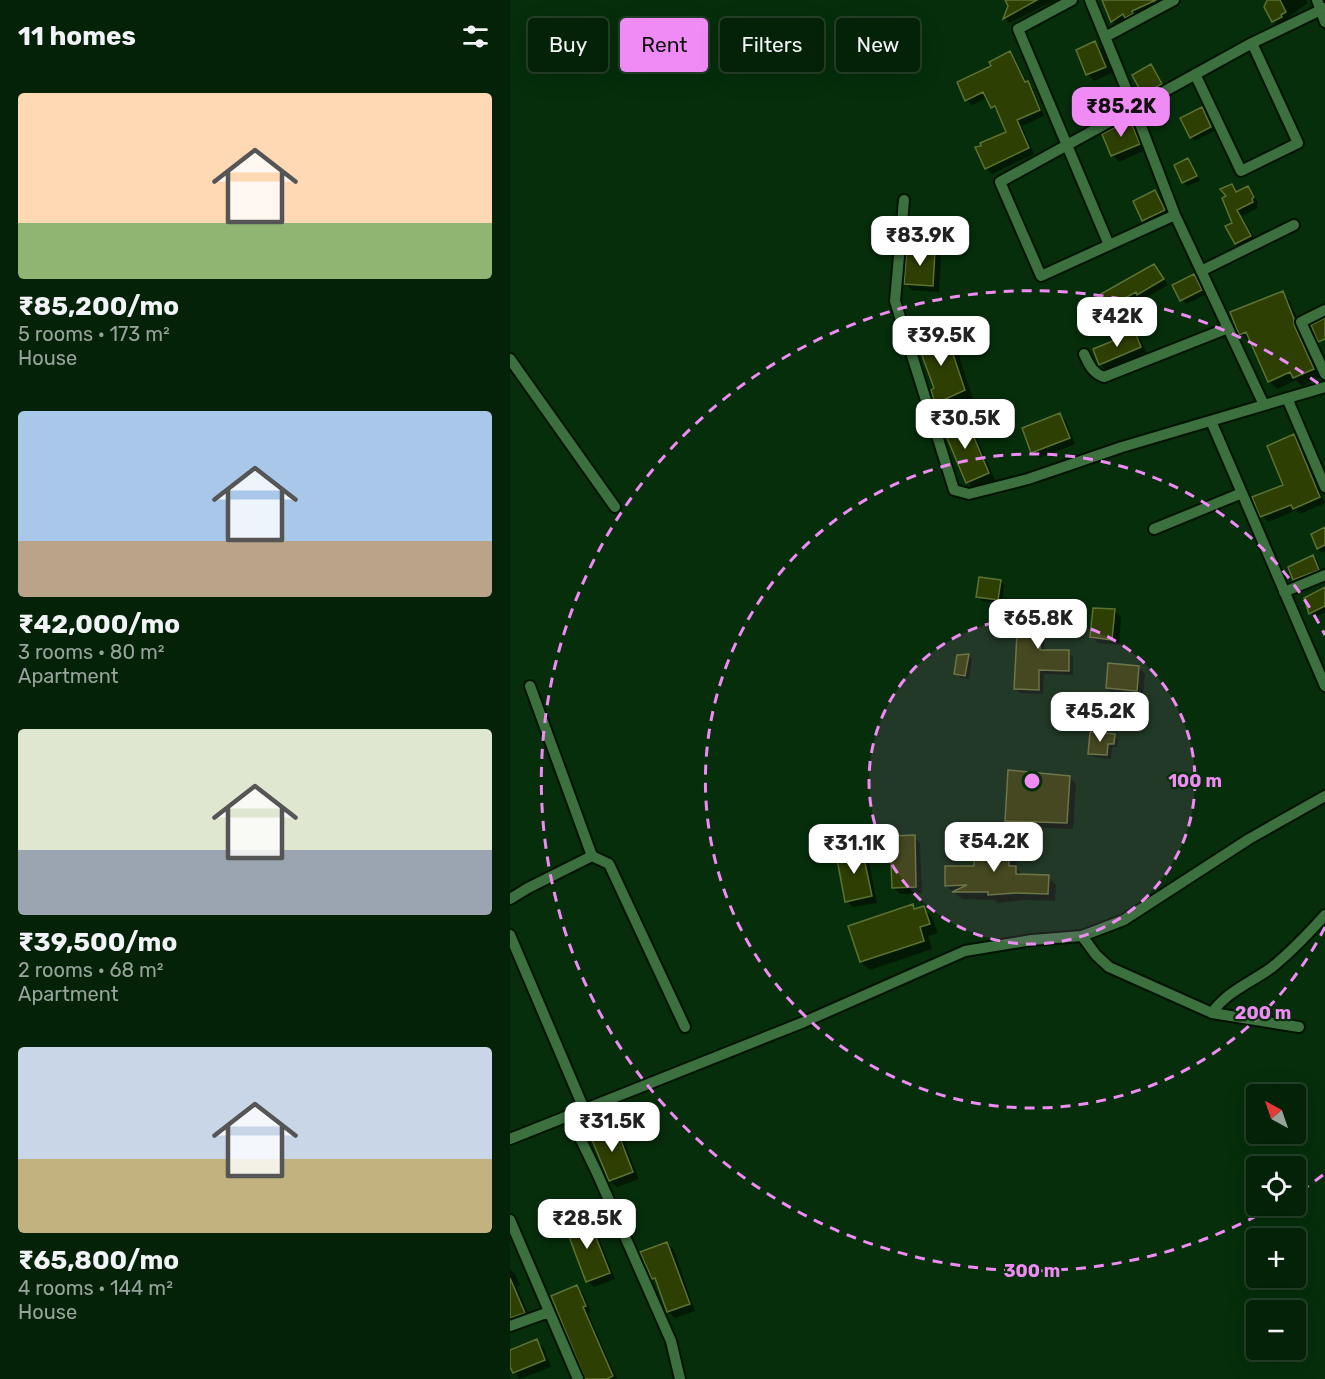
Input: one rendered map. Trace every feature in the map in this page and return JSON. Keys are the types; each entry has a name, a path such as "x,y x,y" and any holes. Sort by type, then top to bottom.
{"street":[{"path":"1072,0 1018,29 1109,245"},
{"path":"1090,0 1175,215 1264,405"},
{"path":"1105,37 1162,3 1174,0"},
{"path":"1175,215 1041,276 1000,182 1252,43 1324,14 1317,0"},
{"path":"1195,74 1241,171 1298,143 1252,43"},
{"path":"903,200 895,301 954,490 969,494 1028,479 1122,447 1325,387"},
{"path":"1201,271 1294,225"},
{"path":"1325,310 1301,322 1325,374"},
{"path":"1084,354 1092,370 1104,377 1228,328"},
{"path":"510,359 615,507"},
{"path":"1287,398 1325,487"},
{"path":"1211,421 1325,686"},
{"path":"1154,528 1242,493"},
{"path":"1284,592 1325,575"},
{"path":"530,686 592,856 609,864 685,1027"},
{"path":"510,1139 804,1022 965,951 1032,940 1082,936 1124,920 1249,839 1325,796"},
{"path":"510,899 592,856"},
{"path":"1212,1013 1221,1000 1268,970 1290,952 1325,915"},
{"path":"510,935 584,1109"},
{"path":"1082,936 1109,968 1212,1013 1299,1027"},
{"path":"569,1115 671,1341 680,1379"},
{"path":"510,1220 578,1379"},
{"path":"510,1326 549,1312"}],"building":[{"path":"1005,0 1037,0 1003,19 1008,6"},
{"path":"1102,0 1156,0 1132,11 1133,14 1125,18 1123,14 1111,22"},
{"path":"1267,0 1280,0 1286,12 1281,15 1282,17 1272,22 1264,7"},
{"path":"1095,41 1106,67 1086,75 1076,50"},
{"path":"1010,51 1025,82 1028,81 1040,110 1017,120 1029,148 985,169 975,147 1006,132 995,106 991,108 983,92 965,101 957,82 991,66 989,62"},
{"path":"1151,64 1162,84 1143,95 1132,75"},
{"path":"1202,107 1211,127 1190,138 1180,118"},
{"path":"1130,120 1140,144 1111,156 1102,134"},
{"path":"1188,158 1197,176 1182,183 1174,165"},
{"path":"1232,184 1236,192 1248,186 1254,197 1253,202 1237,210 1251,236 1235,244 1225,226 1232,223 1222,198 1226,196 1220,189"},
{"path":"1155,190 1165,210 1142,221 1133,201"},
{"path":"907,248 935,250 933,286 904,284"},
{"path":"1154,264 1164,279 1137,295 1136,292 1106,308 1099,295"},
{"path":"1194,274 1202,290 1180,301 1172,285"},
{"path":"1283,291 1294,319 1294,325 1314,369 1293,378 1290,372 1268,382 1246,332 1239,335 1230,312"},
{"path":"1325,318 1325,339 1318,342 1311,325"},
{"path":"945,330 965,390 935,404 931,390 934,388 917,342"},
{"path":"1135,332 1141,347 1099,365 1093,349"},
{"path":"1060,413 1070,438 1031,453 1022,428"},
{"path":"965,416 989,473 966,483 942,426"},
{"path":"1294,434 1320,497 1293,509 1291,505 1260,517 1252,497 1283,485 1267,446"},
{"path":"1325,527 1325,545 1317,549 1311,534"},
{"path":"1313,555 1319,570 1293,580 1288,567"},
{"path":"979,577 1001,580 998,600 976,597"},
{"path":"1325,587 1325,606 1309,614 1304,598"},
{"path":"1093,608 1115,609 1112,640 1090,637"},
{"path":"1050,612 1072,613 1071,627 1041,626 1040,650 1069,650 1069,671 1039,670 1039,690 1014,689 1018,615 1049,617"},
{"path":"969,654 965,676 954,674 957,655"},
{"path":"1108,663 1139,666 1137,691 1106,688"},
{"path":"1090,732 1115,734 1114,744 1108,744 1107,755 1088,754"},
{"path":"1008,770 1070,776 1067,823 1005,821"},
{"path":"915,835 916,887 892,888 890,836"},
{"path":"1008,839 1009,866 1016,866 1016,874 1049,875 1048,894 988,895 988,892 952,892 967,885 945,886 945,866 974,866 975,840"},
{"path":"862,849 872,896 845,902 836,854"},
{"path":"913,904 914,909 924,906 930,924 920,927 924,941 860,962 848,926"},
{"path":"615,1125 633,1172 609,1181 590,1135"},
{"path":"588,1217 610,1273 586,1282 565,1226"},
{"path":"667,1242 690,1304 667,1312 655,1278 652,1279 640,1252"},
{"path":"510,1278 525,1313 510,1318"},
{"path":"577,1285 586,1306 583,1307 613,1376 607,1379 585,1379 551,1296"},
{"path":"537,1339 545,1360 513,1373 510,1367 510,1350"}]}
